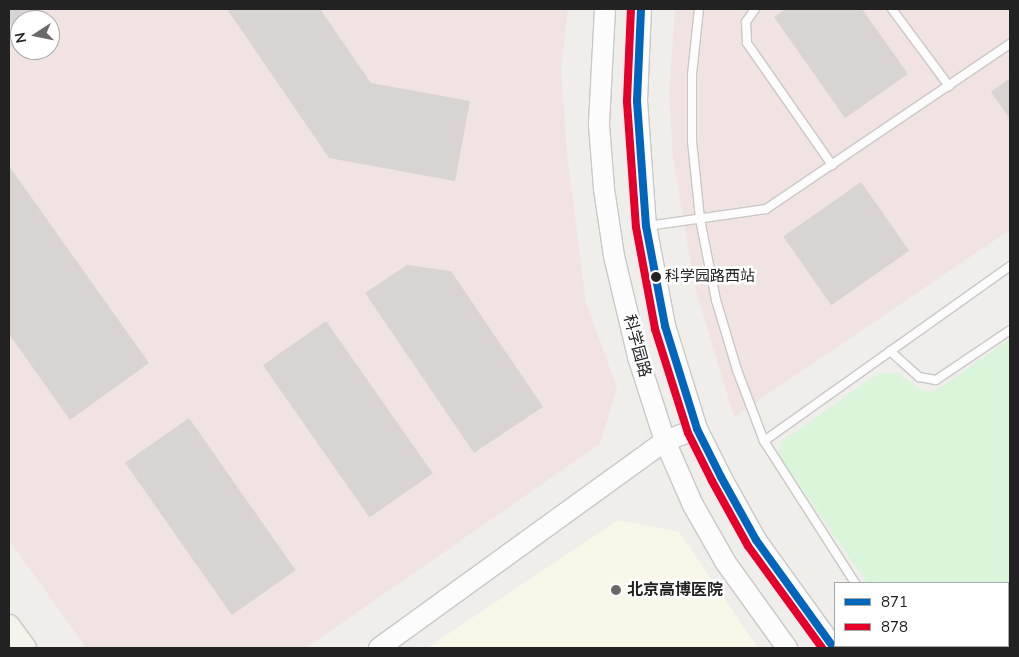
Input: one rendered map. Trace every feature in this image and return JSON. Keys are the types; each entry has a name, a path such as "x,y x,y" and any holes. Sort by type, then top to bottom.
{"main road":[{"path":"9,626 25,648"}],"street":[{"name":"科学园路","path":"605,9 599,125 604,189 614,256 664,441 693,504 726,563 787,648"},
{"name":"科学园路","path":"641,9 636,102 646,226 665,326 697,429 756,540 834,648"},
{"path":"379,648 664,441 697,429"}],"lane":[{"path":"699,9 692,75 692,140 700,218 716,300 737,370 764,441 853,582"},
{"path":"755,9 746,22 747,44 832,165"},
{"path":"892,9 949,86"},
{"path":"646,226 766,209 1010,44"},
{"path":"764,441 1010,266"},
{"path":"890,351 919,377 936,380 1010,330"}],"shaded area":[{"path":"9,9 568,9 561,69 567,153 586,303 617,388 600,444 306,648 86,648 9,540"},
{"path":"675,9 1010,9 1010,230 734,417 694,284 673,158 669,93"},
{"name":"北京高博医院","path":"618,520 679,532 758,648 427,648"}],"green space":[{"path":"1010,339 1009,615 1009,582 866,582 778,454 781,442 879,373 897,373 923,391 935,391"}],"building":[{"path":"9,9 37,9 10,10 10,18"},
{"path":"227,9 320,9 371,83 470,101 455,181 329,158"},
{"path":"786,9 862,9 908,74 845,118 774,17"},
{"path":"1010,78 1010,119 991,92"},
{"path":"9,166 149,363 70,420 9,334"},
{"path":"861,182 909,251 831,305 783,236"},
{"path":"407,265 451,271 543,407 474,453 365,293"},
{"path":"326,321 433,473 370,518 263,365"},
{"path":"189,418 296,570 232,615 125,463"}],"transit line":[{"name":"878","path":"631,9 627,102 636,227 655,329 688,433 712,481 748,546 822,648"},
{"name":"871","path":"641,9 637,101 646,226 665,326 697,429 721,477 756,540 834,648"}],"place":[{"name":"科学园路西站","path":"656,277"},
{"name":"北京高博医院","path":"616,590"}]}
